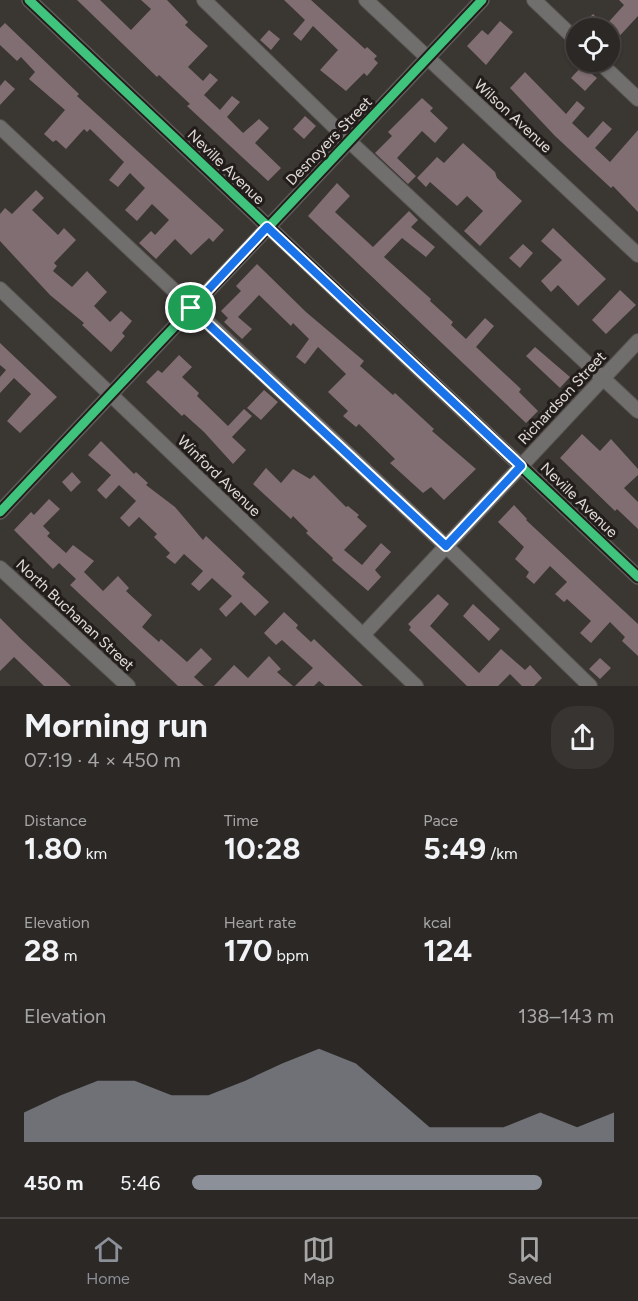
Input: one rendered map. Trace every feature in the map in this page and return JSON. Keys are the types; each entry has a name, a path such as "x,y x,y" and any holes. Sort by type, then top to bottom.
{"street":[{"name":"Neville Avenue","path":"29,0 638,577"},
{"path":"204,0 349,141 638,411"},
{"name":"Wilson Avenue","path":"366,0 638,255"},
{"name":"Desnoyers Street","path":"0,512 482,0"},
{"path":"534,0 566,30"},
{"path":"610,72 638,99"},
{"path":"0,127 446,546 590,686"},
{"name":"Winford Avenue","path":"0,289 416,686"},
{"name":"Richardson Street","path":"363,635 638,340"},
{"name":"North Buchanan Street","path":"0,568 128,686"}],"building":[{"path":"77,0 100,0 131,30 151,9 141,0 167,0 188,22 185,25 208,46 188,67 203,81 210,73 218,80 204,95 220,110 232,96 240,102 227,117 243,133 259,119 269,128 255,143 281,168 268,181 187,106 190,104 159,75 157,77"},
{"path":"284,0 311,0 365,49 367,47 377,56 374,59 378,63 367,76 364,73 346,91 320,70 338,50 313,26 301,41 293,34 305,20"},
{"path":"619,0 638,0 638,16 620,36 620,18 612,18 624,5"},
{"path":"500,21 513,32 486,65 467,46 482,30 488,35"},
{"path":"5,23 79,94 77,96 224,230 213,242 209,238 191,255 175,239 156,259 139,243 151,231 155,235 169,220 152,204 137,221 125,210 145,188 130,173 118,187 109,180 124,162 90,129 87,132 84,129 66,149 56,140 53,142 44,134 65,110 29,79 35,72 21,57 17,61 0,45 0,28"},
{"path":"269,30 280,39 271,50 260,40"},
{"path":"525,72 566,114 577,101 585,108 572,123 588,138 603,121 612,129 595,148 610,162 638,130 638,212 613,186 611,188 555,136 510,88"},
{"path":"576,72 590,72 597,78 585,91 571,78"},
{"path":"5,80 15,89 0,105 0,86"},
{"path":"422,98 433,108 430,111 448,128 435,143 422,131 397,158 416,176 408,184 375,153 392,136 388,132"},
{"path":"305,116 316,126 304,139 293,129"},
{"path":"463,143 522,201 480,246 464,231 483,211 467,196 457,206 430,182 426,187 417,178 437,157 444,163"},
{"path":"337,183 350,196 335,212 373,247 409,211 418,220 411,227 435,247 426,257 402,238 384,257 431,299 430,301 453,322 451,325 466,339 485,318 494,326 476,347 521,389 519,392 538,411 526,423 308,216"},
{"path":"36,190 44,198 32,210 58,235 64,228 76,240 54,263 57,266 53,271 72,287 87,271 107,292 94,306 110,322 121,311 132,321 122,333 125,336 111,352 82,325 84,323 50,295 0,241 0,214 5,208 12,214"},
{"path":"553,228 606,279 578,306 558,285 551,292 541,281 562,260 541,241"},
{"path":"523,244 533,253 520,268 509,258"},
{"path":"257,264 306,312 364,361 360,366 393,395 395,393 434,429 432,431 476,469 444,500 431,487 423,493 390,463 395,459 359,424 356,427 343,416 348,411 328,392 346,374 318,347 305,364 296,357 309,339 293,323 291,326 259,295 238,317 252,329 242,339 224,322 228,318 221,311 241,291 236,286"},
{"path":"620,290 636,305 606,334 592,320"},
{"path":"0,343 57,397 20,433 7,421 31,394 14,378 0,393 0,377 6,370 0,365"},
{"path":"535,347 570,377 560,388 526,356"},
{"path":"179,355 192,367 182,377 199,393 197,396 228,426 244,409 252,416 232,437 246,450 233,464 204,432 184,414 182,416 146,382 158,370 162,373"},
{"path":"264,390 278,402 261,420 247,408"},
{"path":"582,434 600,451 611,439 638,469 638,475 624,488 638,502 638,529 617,509 615,511 560,458"},
{"path":"101,441 134,474 136,472 148,483 146,485 175,507 203,540 206,536 245,573 242,577 269,602 255,616 241,602 226,617 219,609 232,596 212,578 199,591 191,584 203,571 184,554 175,564 166,557 170,553 154,537 157,534 139,517 129,527 120,518 136,501 119,485 106,499 97,490 111,475 88,455"},
{"path":"266,468 281,483 293,469 310,479 314,475 346,507 348,506 359,515 357,517 367,526 344,550 362,565 381,543 391,552 375,570 381,577 368,591 332,560 333,558 306,533 308,531 293,516 291,519 253,484"},
{"path":"72,472 81,482 71,492 62,482"},
{"path":"49,499 60,509 43,526 50,533 47,536 66,553 73,545 94,561 84,572 103,591 118,576 129,588 126,591 152,615 142,627 159,642 161,639 187,662 201,648 212,659 194,677 204,686 178,686 70,585 76,579 59,563 53,569 14,530 31,512 34,515"},
{"path":"514,505 526,520 638,624 638,656 622,641 625,637 610,622 591,643 580,633 591,621 567,599 564,602 555,594 567,582 550,566 534,584 526,577 529,572 515,559 524,547 498,522"},
{"path":"438,594 449,604 430,626 479,673 501,649 525,670 530,665 542,678 534,686 522,686 510,674 498,686 467,686 409,630 411,627 408,624"},
{"path":"473,604 500,629 489,641 463,616"},
{"path":"284,612 298,625 296,628 311,642 314,639 363,686 325,686 319,681 314,686 295,686 313,668 282,640 276,645 264,633"},
{"path":"0,618 71,686 44,686 14,657 0,671"},
{"path":"269,656 281,669 277,672 293,686 214,686 234,665 248,678"},
{"path":"600,658 611,668 600,679 589,669"}],"cycle path":[{"path":"29,0 638,577"},
{"path":"0,512 482,0"}],"route":[{"path":"267,227 521,466 446,546 191,308 267,227"}]}
